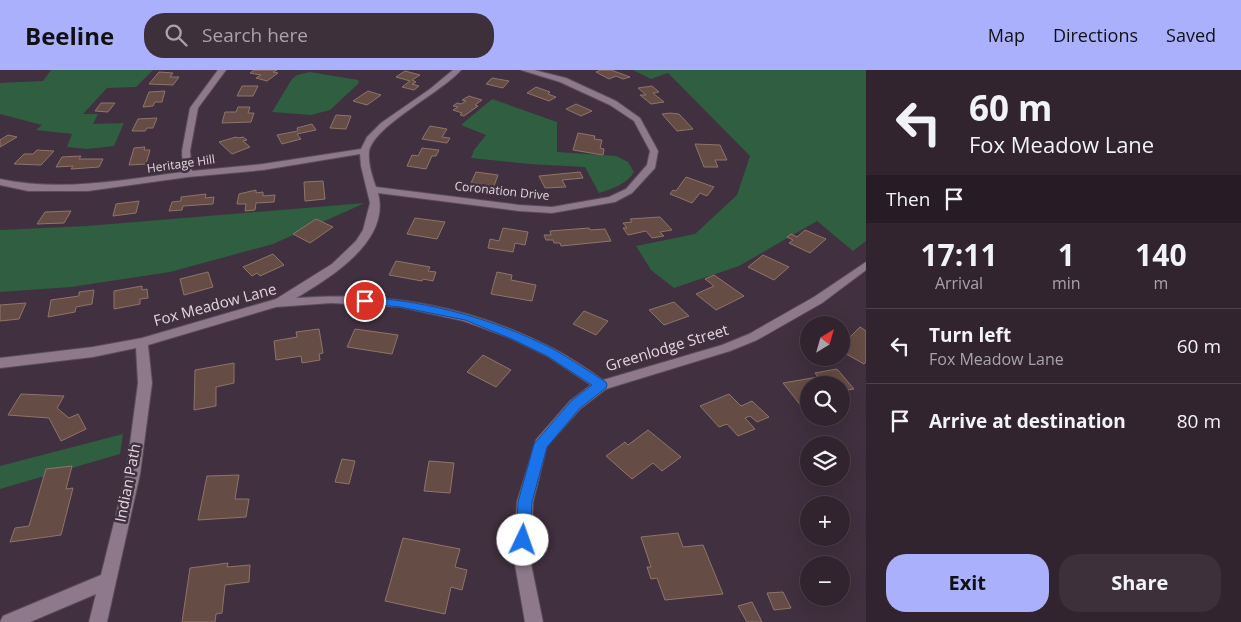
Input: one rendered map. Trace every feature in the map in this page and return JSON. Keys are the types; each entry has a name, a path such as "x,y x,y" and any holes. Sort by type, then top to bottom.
{"street":[{"path":"188,174 186,151 194,108 222,70"},
{"path":"276,303 327,273 353,252 371,229 376,202 371,189 365,151 368,144 377,131 387,122 445,82 457,70"},
{"name":"Coronation Drive","path":"371,189 519,208 552,210 612,200 629,191 652,166 654,151 636,120 613,103 586,89 563,80 525,70"},
{"name":"Heritage Hill","path":"0,182 28,188 79,188 140,182 188,174 263,167 365,151"},
{"name":"Greenlodge Street","path":"534,622 522,558 525,502 541,444 575,405 601,385 726,348 753,337 818,300 865,266"},
{"name":"Fox Meadow Lane","path":"0,364 93,352 142,342 276,303 331,299 400,303 467,317 516,336 551,353 601,385"},
{"name":"Indian Path","path":"98,622 133,474 144,383 142,342"},
{"path":"9,622 107,581"}],"green space":[{"path":"51,70 153,70 136,87 107,88 83,114 98,114 93,124 124,123 114,146 87,149 67,147 72,134 36,130 42,125 0,114 0,83 43,81"},
{"path":"633,70 866,70 866,241 853,251 817,221 739,266 674,288 651,270 636,246 695,234 737,195 750,156 668,73 651,79"},
{"path":"310,72 358,80 359,83 330,110 311,115 272,112 292,79 297,75"},
{"path":"492,99 557,122 557,152 616,156 628,162 634,172 623,183 599,193 585,167 471,158 474,150 486,135 461,125"},
{"path":"365,203 273,244 170,272 71,287 0,292 0,230 87,226"},
{"path":"123,434 120,454 0,489 0,466"}],"building":[{"path":"254,70 277,70 273,72 278,73 267,81 256,78 261,75 250,73"},
{"path":"611,70 630,77 623,79 616,76 609,79 596,72"},
{"path":"405,71 420,75 412,80 416,82 412,84 419,86 414,90 402,87 410,81 396,77"},
{"path":"159,72 173,73 170,77 179,77 173,85 149,84"},
{"path":"492,78 509,81 503,88 486,84"},
{"path":"242,86 258,86 253,96 237,96"},
{"path":"652,86 659,92 653,93 664,102 651,104 640,95 646,95 638,88"},
{"path":"536,87 550,92 548,94 556,97 549,101 527,93"},
{"path":"165,91 162,102 155,102 153,106 143,107 149,92"},
{"path":"368,91 381,95 367,105 353,101"},
{"path":"469,96 482,100 475,105 478,106 464,116 460,115 462,113 453,110 458,107 453,106 466,101 462,100"},
{"path":"101,103 115,103 108,112 95,111"},
{"path":"576,104 592,111 581,116 566,109"},
{"path":"238,107 250,107 248,113 254,113 251,122 222,123 225,112 236,112"},
{"path":"662,114 679,114 693,129 677,131"},
{"path":"336,115 351,116 346,129 330,128"},
{"path":"157,118 153,128 147,128 145,131 132,131 138,119"},
{"path":"312,124 316,130 297,134 301,139 282,144 277,135 298,131 297,128"},
{"path":"430,126 447,129 442,137 450,138 447,143 422,139"},
{"path":"578,133 595,136 594,139 602,140 600,148 604,149 603,155 573,150"},
{"path":"8,135 17,137 0,147 0,140"},
{"path":"243,137 247,140 243,141 250,147 232,154 219,142"},
{"path":"695,144 720,145 727,160 715,160 718,167 704,167"},
{"path":"145,147 144,150 150,150 146,164 129,165 134,148"},
{"path":"422,148 439,150 436,156 432,156 426,169 407,166 412,155 418,156"},
{"path":"37,150 54,151 41,165 14,164 24,154 33,154"},
{"path":"81,156 79,159 103,159 99,167 71,169 73,166 56,167 62,157"},
{"path":"476,172 498,175 494,186 471,183"},
{"path":"580,172 583,178 562,180 566,187 545,188 539,176"},
{"path":"686,177 714,187 707,196 700,193 692,203 670,194 673,190 676,191"},
{"path":"323,181 325,199 305,201 304,182"},
{"path":"256,190 256,193 263,192 263,196 275,195 274,202 256,203 255,210 245,211 246,204 237,204 239,194"},
{"path":"206,194 205,198 214,197 213,204 183,206 182,210 169,211 172,202 181,201 181,197"},
{"path":"139,201 136,213 113,216 116,204"},
{"path":"71,211 64,223 37,224 45,212"},
{"path":"660,217 672,230 660,232 664,236 652,238 646,231 628,235 623,228 627,228 623,223 632,222 630,219"},
{"path":"415,218 445,222 437,239 407,234"},
{"path":"316,219 333,227 310,243 293,234"},
{"path":"503,228 528,232 525,245 515,243 513,252 488,248 490,239 499,241"},
{"path":"589,228 590,230 605,229 611,241 561,246 560,243 554,243 553,240 546,240 544,235 551,235 550,231"},
{"path":"805,230 826,239 810,253 789,243 793,240 787,237 791,234 797,237"},
{"path":"273,254 284,265 260,276 257,273 252,276 243,267"},
{"path":"763,255 789,267 774,280 748,267"},
{"path":"396,261 430,267 428,271 436,272 433,281 389,275"},
{"path":"208,272 213,287 184,295 180,279"},
{"path":"497,272 512,275 511,280 536,285 532,301 491,294"},
{"path":"714,275 744,296 716,310 696,294 714,286 705,279"},
{"path":"142,286 142,290 147,289 148,298 140,299 140,304 114,309 114,291"},
{"path":"94,290 92,304 76,307 75,312 48,317 51,300 79,296 79,292"},
{"path":"674,302 689,316 664,325 649,310"},
{"path":"26,303 19,319 0,321 0,305"},
{"path":"584,311 608,321 596,335 573,324"},
{"path":"860,327 866,331 866,362 864,364 850,356 850,337"},
{"path":"319,329 323,353 319,354 320,360 302,363 301,356 276,360 274,341 297,337 296,332"},
{"path":"355,329 398,335 392,354 347,347"},
{"path":"483,355 511,370 496,387 467,372"},
{"path":"234,363 234,383 216,387 216,406 194,410 195,370"},
{"path":"837,369 843,376 817,376 815,373"},
{"path":"800,380 800,404 783,383"},
{"path":"21,394 64,396 57,408 69,418 78,414 86,429 61,441 49,418 8,415"},
{"path":"729,394 741,406 752,401 769,417 757,422 750,416 745,418 755,429 738,436 727,424 719,427 700,406"},
{"path":"648,430 681,457 662,471 653,463 632,479 606,456 625,442 628,445"},
{"path":"342,459 355,461 349,484 335,482"},
{"path":"429,461 454,463 450,493 424,491"},
{"path":"72,466 66,489 73,488 61,535 10,542 15,528 29,526 46,469"},
{"path":"239,475 235,499 249,499 246,517 198,520 207,476"},
{"path":"678,533 683,547 703,545 723,594 665,600 657,578 651,579 647,567 651,567 641,537"},
{"path":"403,538 460,549 455,567 467,570 462,590 451,587 445,614 385,601"},
{"path":"228,563 227,567 250,565 249,582 225,585 222,613 216,614 215,622 182,622 190,568"},
{"path":"783,592 791,608 774,610 767,593"},
{"path":"752,602 762,622 747,622 738,606"}],"route":[{"path":"365,301 400,303 467,317 516,336 551,353 601,385 575,405 541,444 525,502 523,540"}]}
